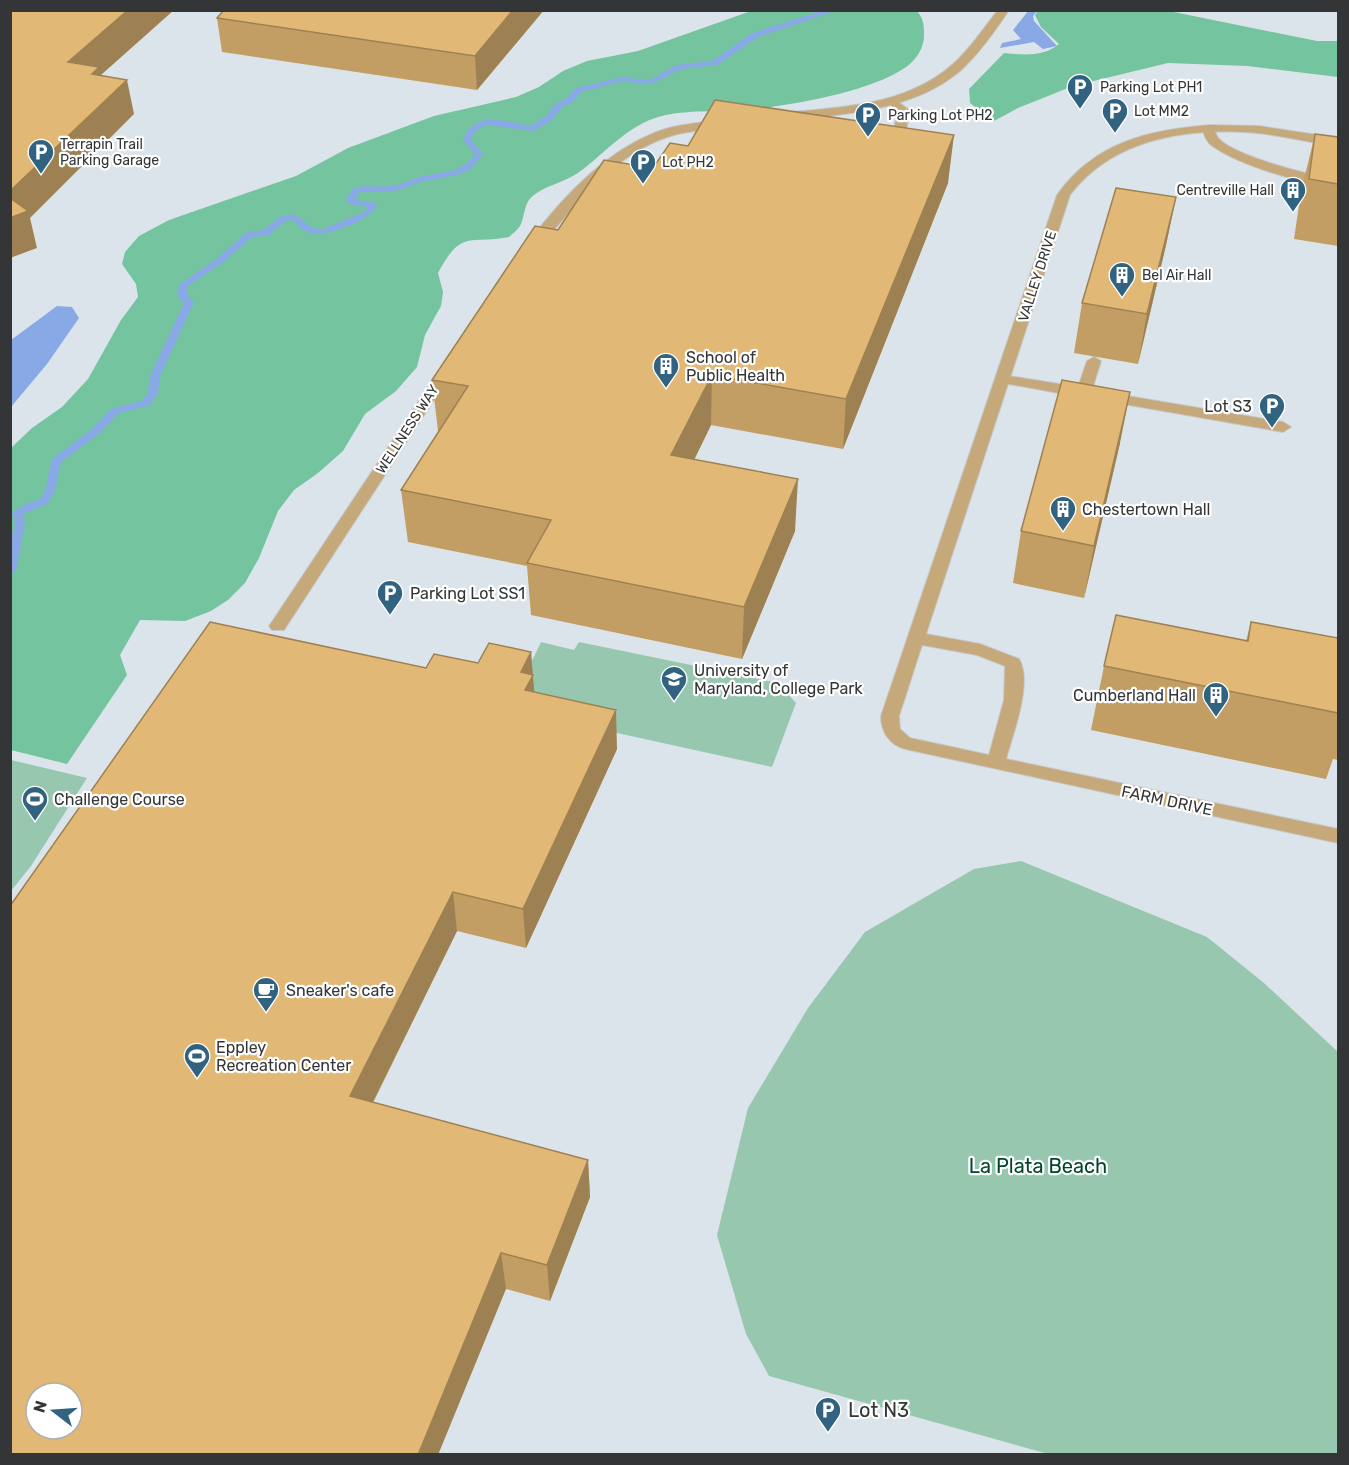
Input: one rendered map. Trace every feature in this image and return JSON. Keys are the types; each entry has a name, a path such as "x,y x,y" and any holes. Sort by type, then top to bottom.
{"street":[{"path":"765,118 859,108 919,93 958,67 1004,10"},
{"path":"872,140 898,140 904,111 892,101"},
{"path":"526,257 583,188 629,151 658,136 683,129 742,121"},
{"name":"VALLEY DRIVE","path":"996,763 905,743 894,736 890,726 890,716 1068,188 1086,168 1106,155 1132,143 1159,135 1235,128 1338,142"},
{"path":"1208,129 1214,141 1245,158 1312,180 1338,183"},
{"name":"WELLNESS WAY","path":"278,626 455,356"},
{"path":"1075,420 1094,361"},
{"path":"1003,378 1283,428"},
{"path":"916,638 980,650 1013,663 1016,674 1014,692 996,763"},
{"name":"FARM DRIVE","path":"996,763 1338,836"}],"shaded area":[{"name":"University of Maryland, College Park","path":"10,11 1338,11 1338,1454 11,1454"}],"green space":[{"path":"751,11 917,11 923,23 924,41 918,55 907,66 867,86 773,107 676,113 643,123 578,173 534,195 527,205 520,226 509,237 467,241 460,244 446,259 438,273 443,292 441,306 425,335 417,367 396,391 365,414 343,451 294,490 278,511 259,558 245,583 228,600 211,611 185,621 140,620 120,655 127,675 67,764 11,750 11,448 32,428 62,407 88,379 121,320 138,297 136,284 122,264 125,252 139,236 169,220 296,176 348,148 434,116 516,97 539,87 563,71 587,61 638,51"},
{"path":"1038,11 1169,11 1317,41 1338,41 1338,77 1247,66 1168,63 1073,86 1018,108 994,121 970,103 969,89 1004,53 1040,53 1059,44 1041,27 1035,15"},
{"path":"541,642 574,650 579,642 778,683 796,703 772,767 549,718 519,688"},
{"name":"Challenge Course","path":"11,760 87,778 31,866 11,891"},
{"name":"La Plata Beach","path":"1021,861 1207,937 1264,983 1338,1052 1338,1454 1048,1454 769,1376 746,1334 717,1235 748,1108 808,1008 865,932 974,869"}],"water":[{"path":"1029,10 1037,11 1033,16 1034,21 1057,46 1043,49 1034,42 1000,48 1002,43 1021,39 1013,30"},
{"path":"57,306 72,307 79,318 47,364 11,407 11,340"}],"building":[{"path":"10,10 128,10 68,62 99,67 92,74 127,80 10,191"},
{"path":"224,10 513,10 475,56 217,18"},
{"name":"School of Public Health","path":"715,100 954,135 846,399 712,375 671,455 798,479 744,607 527,563 551,520 401,490 468,386 432,380 535,226 558,230 604,160 653,168 670,143 688,146"},
{"path":"1315,134 1338,137 1338,184 1309,179"},
{"path":"1116,188 1176,197 1147,314 1082,303"},
{"path":"10,198 28,211 10,218"},
{"name":"Chestertown Hall","path":"1062,380 1130,392 1094,546 1021,531"},
{"path":"1116,615 1248,641 1251,622 1338,638 1338,713 1104,666"},
{"name":"Eppley Recreation Center","path":"210,622 426,668 434,654 478,663 489,643 531,652 521,672 533,675 525,690 616,710 523,909 453,892 350,1096 588,1160 547,1265 501,1253 418,1455 10,1455 10,906"}],"waterway":[{"path":"10,571 20,523 17,513 43,502 50,491 56,461 96,431 115,411 146,403 153,393 155,376 189,302 182,296 184,285 219,261 250,234 266,233 282,219 294,217 309,230 324,232 367,214 373,207 371,204 352,202 350,199 357,190 395,188 422,179 454,174 468,167 479,154 467,140 471,131 477,126 494,122 531,129 549,118 558,106 570,100 578,90 623,79 644,82 656,80 679,67 714,63 755,35 835,10"}],"place":[{"name":"Parking Lot PH1","path":"1080,110"},
{"name":"Lot MM2","path":"1115,134"},
{"name":"Parking Lot PH2","path":"868,138"},
{"name":"Terrapin Trail Parking Garage","path":"41,175"},
{"name":"Lot PH2","path":"643,185"},
{"name":"Centreville Hall","path":"1293,213"},
{"name":"Bel Air Hall","path":"1122,298"},
{"name":"School of Public Health","path":"666,389"},
{"name":"Lot S3","path":"1272,429"},
{"name":"Chestertown Hall","path":"1063,532"},
{"name":"Parking Lot SS1","path":"390,616"},
{"name":"University of Maryland, College Park","path":"674,702"},
{"name":"Cumberland Hall","path":"1216,718"},
{"name":"Challenge Course","path":"35,822"},
{"name":"Sneaker's cafe","path":"266,1013"},
{"name":"Eppley Recreation Center","path":"197,1079"},
{"name":"Lot N3","path":"828,1433"}]}
